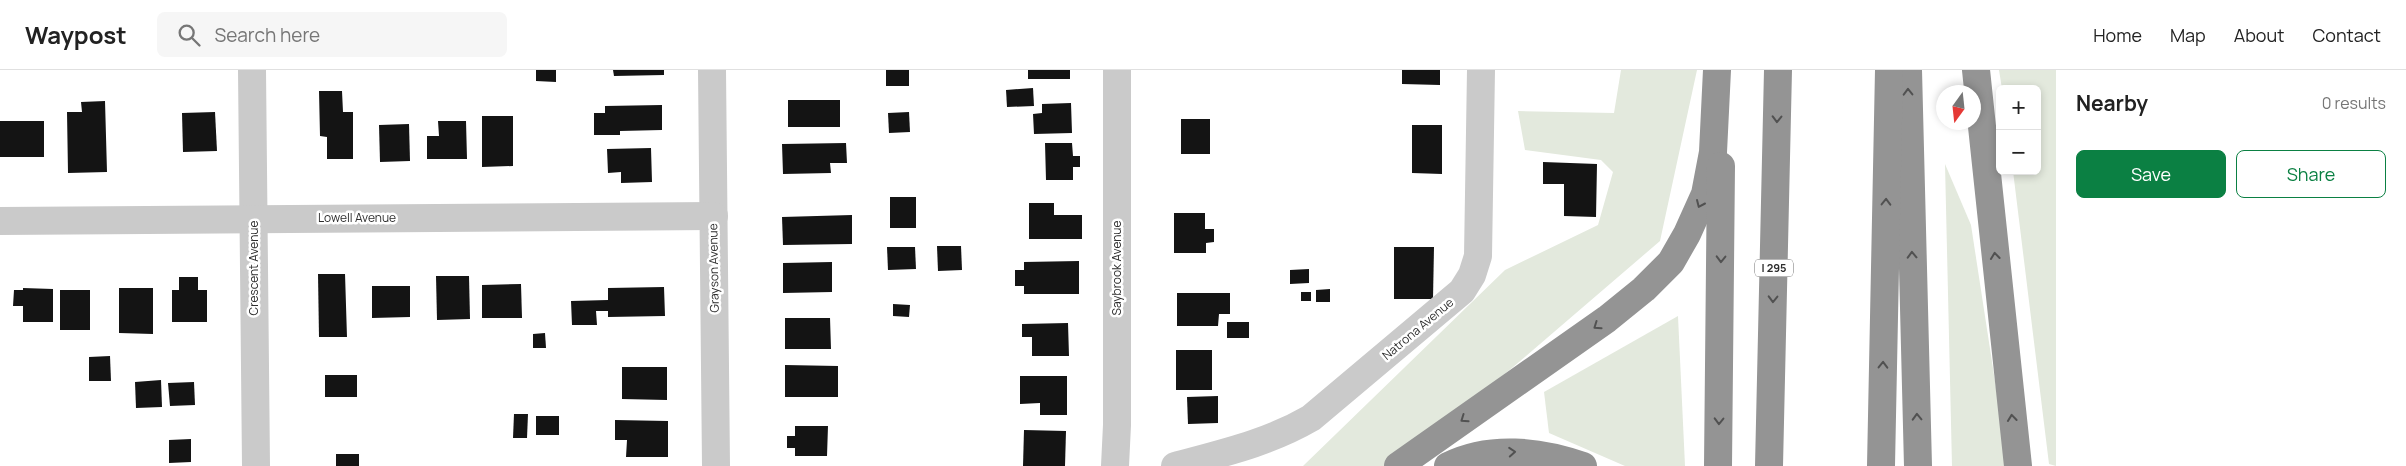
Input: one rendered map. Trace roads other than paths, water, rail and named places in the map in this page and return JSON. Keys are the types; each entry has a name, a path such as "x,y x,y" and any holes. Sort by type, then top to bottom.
{"highway":[{"path":"1398,466 1607,319 1644,289 1671,262 1687,234 1705,194 1713,152 1719,70"},
{"path":"1718,466 1722,210 1719,70"},
{"name":"I 295","path":"1769,466 1778,70"},
{"path":"1881,466 1889,70"},
{"path":"1908,70 1918,466"},
{"path":"1976,70 2018,466"},
{"path":"1448,466 1482,455 1519,452 1557,457 1583,466"}],"street":[{"name":"Crescent Avenue","path":"252,70 256,466"},
{"name":"Grayson Avenue","path":"712,70 716,466"},
{"name":"Saybrook Avenue","path":"1115,466 1117,406 1117,70"},
{"name":"Natrona Avenue","path":"1175,466 1256,445 1286,433 1311,418 1462,291 1472,275 1478,256 1481,70"},
{"name":"Lowell Avenue","path":"0,221 714,216"}]}
